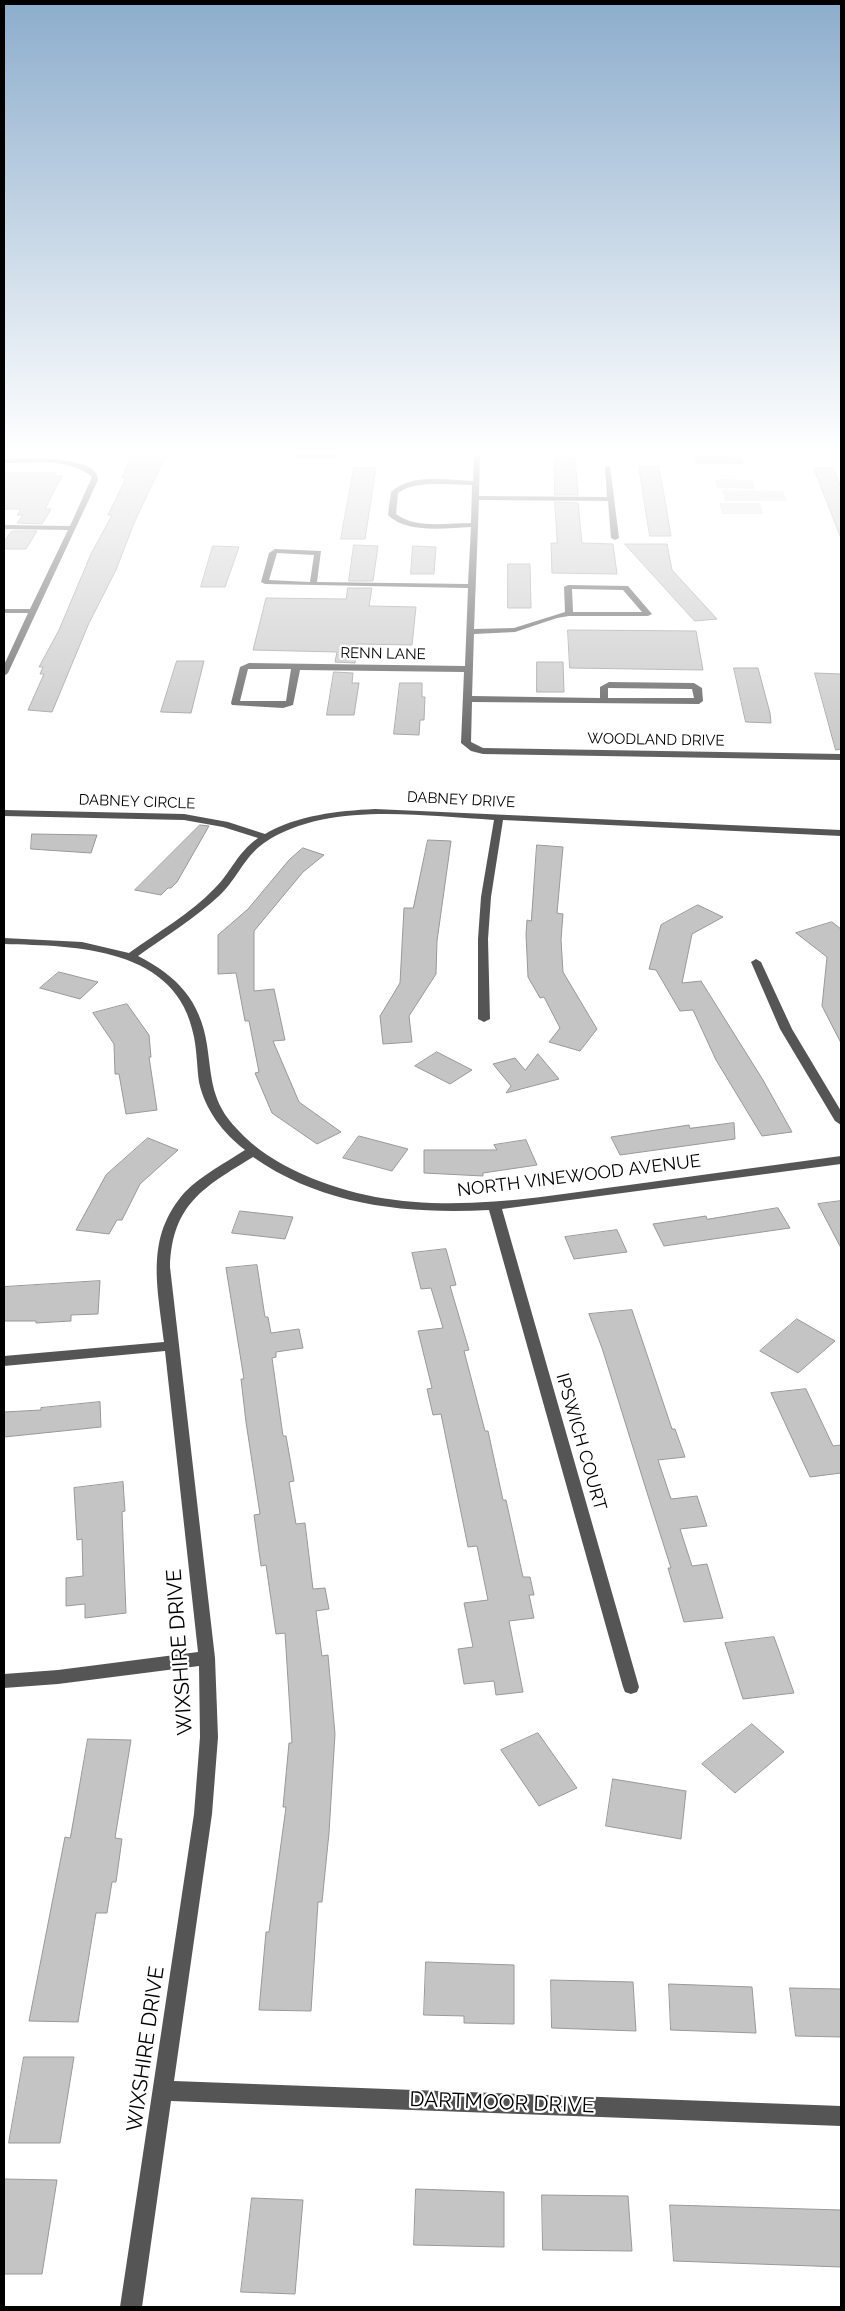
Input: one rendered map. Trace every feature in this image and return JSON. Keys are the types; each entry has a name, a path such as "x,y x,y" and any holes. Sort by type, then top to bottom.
{"street":[{"path":"4,673 56,563"},
{"path":"270,563 266,582 473,586"},
{"path":"313,584 316,563"},
{"path":"473,563 468,699 604,701 695,702 700,701 698,688 694,686 609,685 604,687 604,701"},
{"path":"471,632 515,630 556,616 569,614 648,614 625,588 568,587 569,614"},
{"path":"4,611 33,611"},
{"name":"RENN LANE","path":"296,667 288,704 239,704 234,702 244,667 296,667 470,669"},
{"name":"WOODLAND DRIVE","path":"468,699 466,743 472,748 483,751 841,757"},
{"name":"DABNEY DRIVE","path":"130,957 219,890 238,860 266,838 284,829 306,822 353,813 385,812 841,833"},
{"name":"DABNEY CIRCLE","path":"4,813 184,817 225,824 266,838"},
{"path":"484,1019 483,939 486,897 500,817"},
{"name":"NORTH VINEWOOD AVENUE","path":"4,941 71,943 130,957 152,967 169,980 187,1002 197,1025 208,1094 225,1124 253,1151 289,1174 354,1198 418,1208 462,1210 495,1208 841,1160"},
{"path":"756,962 786,1029 841,1121"},
{"name":"WIXSHIRE DRIVE","path":"131,2307 204,1814 210,1736 207,1658 171,1346 163,1267 164,1244 171,1222 190,1195 210,1178 253,1151"},
{"name":"IPSWICH COURT","path":"495,1208 631,1688"},
{"path":"4,1361 171,1346"},
{"path":"4,1681 58,1677 207,1658"},
{"name":"DARTMOOR DRIVE","path":"162,2091 841,2116"}],"building":[{"path":"87,563 119,563 89,623 52,712 28,710 44,674 40,674 43,667 39,667 59,630"},
{"path":"208,563 233,563 225,587 201,587"},
{"path":"352,563 376,563 373,581 349,581"},
{"path":"412,563 435,563 434,574 411,574"},
{"path":"552,563 616,563 617,574 552,573"},
{"path":"642,563 671,563 672,570 717,619 695,621"},
{"path":"508,564 530,564 531,608 508,608"},
{"path":"348,588 372,588 369,606 416,607 412,645 357,644 355,663 335,662 337,652 253,650 266,598 346,599"},
{"path":"568,630 696,631 703,670 570,668"},
{"path":"177,661 204,661 191,713 161,712"},
{"path":"537,662 563,662 564,692 537,692"},
{"path":"734,668 758,668 771,723 746,722"},
{"path":"334,672 353,673 352,683 359,683 354,715 327,715"},
{"path":"815,673 841,674 841,749 836,750"},
{"path":"400,683 422,683 422,697 425,697 424,720 420,720 419,735 394,734"},
{"path":"200,825 209,826 177,882 171,888 168,888 161,895 135,890"},
{"path":"32,834 97,835 91,853 31,849"},
{"path":"428,840 451,841 437,941 436,974 409,1016 412,1042 383,1044 380,1016 400,983 404,908 413,908"},
{"path":"537,845 563,847 557,913 563,914 561,940 563,972 597,1029 580,1051 549,1042 560,1028 544,997 540,998 528,977 526,934 527,920 531,921"},
{"path":"303,848 324,855 303,872 254,931 254,991 274,989 285,1040 273,1041 299,1102 341,1132 317,1144 272,1113 255,1073 259,1072 249,1021 245,1021 236,973 218,974 218,935 248,909 289,860"},
{"path":"698,905 723,917 692,934 682,983 701,981 763,1080 792,1132 762,1136 716,1060 693,1010 680,1011 656,970 649,969 661,925"},
{"path":"832,922 841,929 841,1043 822,1006 827,957 796,933"},
{"path":"59,972 98,982 80,999 40,988"},
{"path":"127,1004 149,1035 151,1057 149,1057 157,1110 126,1114 119,1074 115,1074 114,1044 93,1013"},
{"path":"437,1052 472,1070 450,1084 415,1066"},
{"path":"538,1054 559,1079 506,1093 511,1086 493,1064 515,1058 525,1070"},
{"path":"734,1123 735,1139 620,1155 611,1137 689,1125 690,1128"},
{"path":"359,1136 408,1149 392,1171 343,1158"},
{"path":"148,1138 178,1150 140,1184 122,1220 117,1220 109,1234 76,1230 106,1175"},
{"path":"526,1140 537,1165 483,1173 483,1176 424,1173 424,1150 497,1150 494,1145"},
{"path":"841,1201 841,1248 818,1204"},
{"path":"778,1208 790,1228 664,1246 653,1224 706,1216 707,1219"},
{"path":"240,1211 293,1217 285,1239 232,1233"},
{"path":"617,1230 627,1252 574,1259 565,1237"},
{"path":"446,1249 456,1285 450,1286 469,1350 464,1351 485,1431 488,1431 523,1577 530,1577 534,1595 529,1595 534,1618 509,1621 523,1692 496,1695 494,1681 464,1684 458,1649 473,1647 464,1603 488,1600 477,1546 468,1547 441,1414 433,1415 427,1389 432,1388 418,1331 443,1328 431,1288 421,1289 412,1253"},
{"path":"257,1265 265,1317 268,1317 271,1333 299,1329 303,1348 276,1352 276,1357 272,1358 283,1436 286,1436 294,1481 289,1482 296,1524 305,1523 313,1589 325,1588 329,1609 316,1611 322,1656 328,1655 335,1734 329,1833 322,1902 318,1902 311,2011 259,2010 266,1932 269,1932 286,1807 283,1807 289,1743 292,1743 285,1633 276,1634 266,1565 261,1566 254,1515 260,1514 246,1422 241,1379 244,1379 226,1268"},
{"path":"100,1281 98,1314 71,1315 71,1321 36,1323 36,1321 4,1321 4,1287"},
{"path":"632,1310 672,1429 675,1429 685,1457 658,1460 671,1499 697,1496 707,1526 680,1529 692,1566 707,1564 723,1618 684,1622 668,1568 671,1568 602,1348 589,1314"},
{"path":"797,1319 835,1341 798,1373 760,1351"},
{"path":"806,1389 833,1446 841,1445 841,1473 810,1477 771,1393"},
{"path":"100,1402 101,1427 4,1437 4,1412 41,1410 41,1408"},
{"path":"123,1482 125,1511 122,1512 126,1613 85,1618 85,1604 66,1606 66,1578 83,1576 82,1539 77,1540 74,1488"},
{"path":"774,1637 794,1693 743,1699 725,1643"},
{"path":"752,1724 784,1752 735,1793 702,1764"},
{"path":"538,1733 577,1788 539,1806 501,1750"},
{"path":"88,1739 131,1740 115,1838 122,1839 116,1882 112,1882 107,1913 96,1913 78,2022 29,2021 65,1837 70,1838"},
{"path":"613,1779 686,1791 681,1839 606,1826"},
{"path":"426,1962 514,1965 514,2024 464,2023 464,2016 424,2015"},
{"path":"551,1980 633,1982 636,2031 552,2028"},
{"path":"669,1984 752,1987 756,2033 671,2030"},
{"path":"790,1988 841,1989 841,2037 796,2036"},
{"path":"24,2057 74,2057 60,2143 9,2143"},
{"path":"4,2179 57,2180 42,2274 4,2274"},
{"path":"416,2189 504,2192 504,2247 414,2245"},
{"path":"542,2195 628,2196 632,2251 543,2250"},
{"path":"252,2198 303,2200 295,2294 241,2292"},
{"path":"670,2205 841,2210 841,2267 674,2261"}]}
